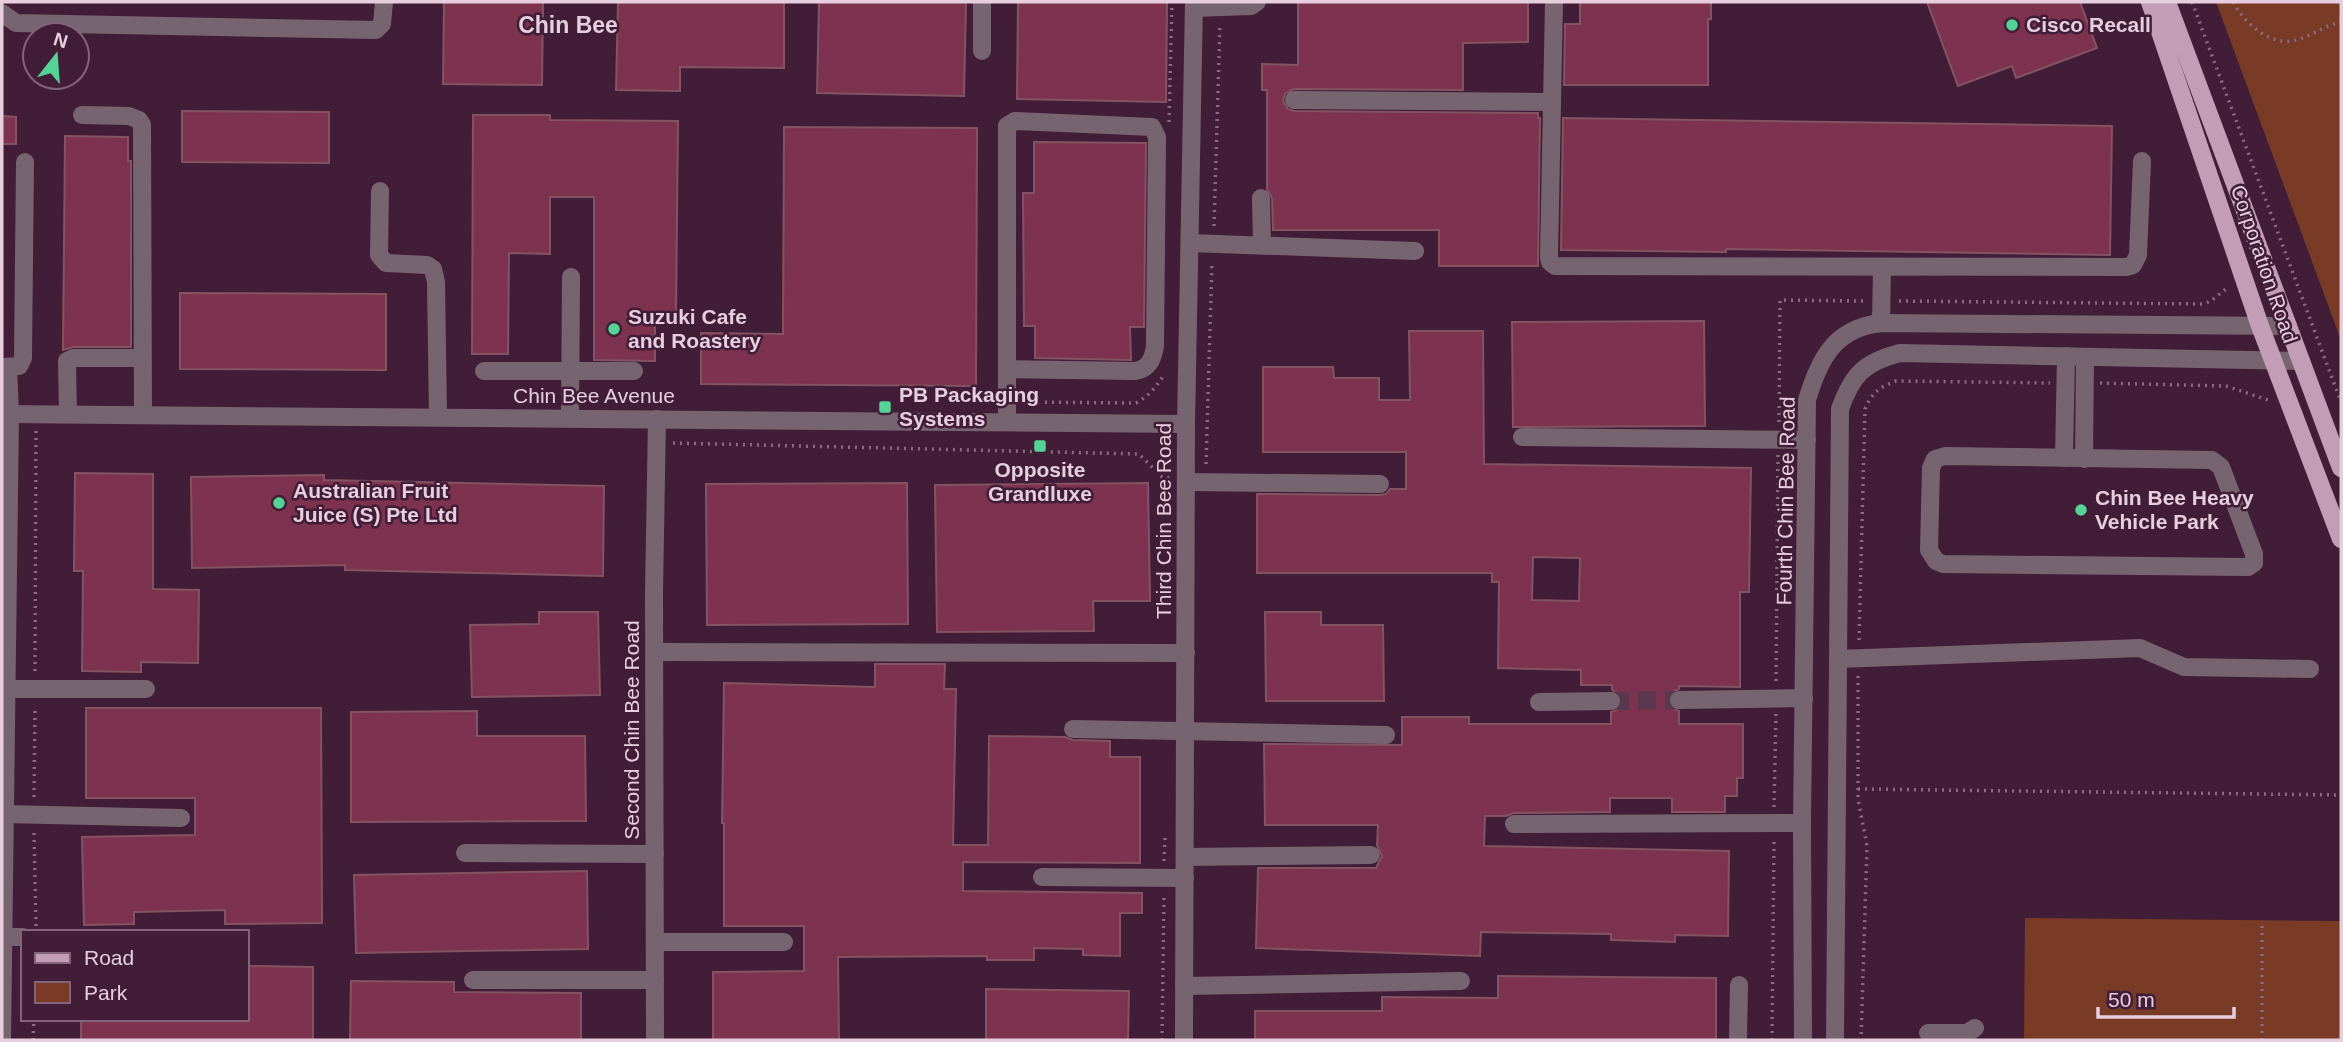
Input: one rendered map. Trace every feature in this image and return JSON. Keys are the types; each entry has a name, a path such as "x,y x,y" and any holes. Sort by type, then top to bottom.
{"main road":[{"name":"Corporation Road","path":"2150,2 2260,326 2341,539"},
{"name":"Corporation Road","path":"2167,2 2341,468"}],"street":[{"path":"2,13 16,23 376,30 382,24 384,2"},
{"path":"982,2 982,51"},
{"path":"1194,5 1251,6 1257,2"},
{"path":"1554,2 1549,257 1552,264 1559,267 2126,267 2133,265 2138,255 2142,161"},
{"name":"Third Chin Bee Road","path":"1184,1040 1186,653 1181,480 1186,424 1194,5"},
{"path":"1294,100 1552,102"},
{"path":"82,115 129,116 139,120 142,125 143,415"},
{"path":"1007,369 1135,371 1144,370 1149,364 1155,346 1156,276 1157,137 1152,127 1015,121 1007,127 1007,369 1007,422"},
{"path":"2,1040 6,689 5,367 19,366 23,358 25,162"},
{"path":"380,191 381,260 386,263 427,265 433,270 436,282 438,418"},
{"path":"1261,198 1262,245"},
{"path":"1190,243 1415,251"},
{"path":"1881,323 1882,268"},
{"path":"570,418 571,277"},
{"name":"Fourth Chin Bee Road","path":"1803,1040 1802,823 1807,400 1815,373 1826,354 1838,340 1856,328 1881,323 2288,326"},
{"path":"1835,1040 1840,409 1848,386 1863,370 1883,358 1900,353 2301,361"},
{"path":"2064,458 2066,356"},
{"path":"2084,458 2085,357"},
{"path":"68,414 69,359 142,358"},
{"path":"484,372 634,372"},
{"name":"Chin Bee Avenue","path":"6,414 1186,424"},
{"name":"Second Chin Bee Road","path":"655,1040 656,419"},
{"path":"1522,437 1807,440"},
{"path":"1945,456 2084,458 2207,459 2217,463 2221,467 2254,554 2253,566 1950,566 1932,557 1929,550 1931,468 1935,459 1945,456"},
{"path":"1181,480 1380,484"},
{"path":"1838,659 2140,648 2184,667 2310,669"},
{"path":"656,652 1186,653"},
{"path":"6,689 146,689"},
{"path":"1679,700 1804,698"},
{"path":"1539,702 1611,701"},
{"path":"1073,729 1386,735"},
{"path":"4,814 181,818"},
{"path":"1514,824 1802,823"},
{"path":"465,853 655,854"},
{"path":"1185,857 1371,855"},
{"path":"1041,877 1185,877"},
{"path":"3,937 21,937"},
{"path":"655,942 784,942"},
{"path":"473,980 655,980"},
{"path":"1184,986 1461,981"},
{"path":"1738,1040 1740,985"},
{"path":"1927,1033 1967,1032 1975,1028"}],"path":[{"path":"2192,2 2341,401"},
{"path":"2233,2 2252,27 2280,40 2300,39 2341,22"},
{"path":"1213,244 1221,7"},
{"path":"1772,1040 1780,300 2203,304 2213,301 2230,287"},
{"path":"1861,1040 1867,846 1857,789 1865,410 1870,396 1882,386 1896,381 2065,383"},
{"path":"2085,383 2226,386 2248,391 2270,401"},
{"path":"656,443 1139,454 1162,477 1181,480"},
{"path":"1857,789 2341,795"},
{"path":"2262,926 2262,1040"},
{"path":"33,1040 34,1021"}],"green space":[{"path":"2216,2 2341,2 2341,340"},
{"path":"2025,918 2341,921 2341,1040 2024,1040"}],"building":[{"path":"444,2 543,2 542,85 443,84"},
{"path":"618,2 784,2 784,68 680,67 680,91 616,90"},
{"path":"819,2 966,2 964,96 817,93"},
{"path":"1018,2 1167,2 1166,102 1017,99"},
{"path":"1298,2 1528,2 1528,42 1463,43 1463,90 1294,89 1285,94 1283,101 1288,109 1294,111 1538,113 1538,266 1439,266 1439,230 1273,230 1272,198 1267,189 1267,90 1262,90 1262,64 1298,65"},
{"path":"1580,2 1711,2 1711,19 1708,19 1708,85 1564,85 1565,24 1580,24"},
{"name":"Cisco Recall","path":"1927,2 2080,2 2097,48 2016,78 2012,66 1958,86"},
{"path":"182,111 329,112 329,163 182,162"},
{"path":"473,115 550,115 550,120 678,121 676,313 655,313 655,361 594,360 594,197 550,197 550,254 509,253 508,354 472,354"},
{"path":"2,116 16,117 16,144 2,144"},
{"path":"1563,118 2112,126 2110,255 1726,249 1726,252 1561,250"},
{"path":"784,127 977,128 976,386 701,384 701,333 783,334"},
{"path":"65,136 128,137 128,161 131,161 131,347 73,347 63,350"},
{"path":"1034,142 1146,143 1144,327 1130,327 1131,360 1035,358 1035,326 1024,326 1023,193 1034,193"},
{"path":"180,293 386,294 386,370 180,369"},
{"path":"1704,321 1705,426 1513,427 1512,322"},
{"path":"1409,331 1483,331 1484,464 1751,468 1749,592 1740,592 1740,687 1679,686 1679,689 1669,694 1668,699 1670,706 1679,711 1679,724 1743,724 1743,778 1737,778 1737,796 1725,796 1725,812 1672,812 1672,798 1610,798 1610,812 1485,816 1484,846 1729,851 1728,936 1675,935 1675,942 1611,940 1611,934 1481,932 1480,956 1256,948 1258,868 1376,868 1382,856 1377,845 1378,825 1265,825 1264,744 1402,745 1402,717 1469,717 1469,724 1611,724 1611,712 1617,710 1622,702 1620,695 1612,690 1612,685 1581,685 1581,670 1498,668 1499,582 1492,582 1492,573 1257,573 1257,494 1380,495 1386,494 1390,489 1406,489 1406,452 1263,452 1263,367 1333,367 1334,378 1379,378 1379,400 1410,400","holes":["1533,557 1580,558 1579,601 1532,600"]},
{"path":"75,473 153,474 153,589 199,590 198,663 141,662 141,672 82,671 83,571 74,571"},
{"path":"324,475 324,480 604,486 603,576 345,570 345,565 192,568 191,477"},
{"path":"907,483 908,624 707,625 706,484"},
{"path":"1148,483 1150,601 1093,601 1094,631 937,632 935,485"},
{"path":"539,612 598,612 600,695 472,697 470,625 539,624"},
{"path":"1265,612 1321,612 1321,625 1383,625 1384,701 1266,701"},
{"path":"875,664 945,664 944,689 956,689 953,845 988,845 989,736 1065,737 1073,740 1110,741 1110,757 1140,757 1140,863 963,862 963,891 1142,893 1142,913 1120,913 1120,956 1083,955 1083,949 1034,948 1034,960 987,960 987,956 838,957 839,1040 713,1040 713,972 804,971 804,926 724,926 724,683 875,687"},
{"path":"86,708 321,708 322,923 225,924 225,910 134,912 134,924 84,925 82,837 195,835 195,798 86,798"},
{"path":"477,711 477,736 585,736 586,821 351,822 351,712"},
{"path":"587,871 588,949 356,953 354,875"},
{"path":"248,966 313,967 313,1040 81,1040 81,1021 248,1021"},
{"path":"1498,976 1716,978 1716,1040 1255,1040 1255,1011 1382,1011 1382,997 1498,998"},
{"path":"351,981 454,982 454,992 581,993 581,1040 350,1040"},
{"path":"986,989 1129,991 1128,1040 986,1040"}],"tunnel":[{"path":"1611,701 1679,700"}],"place":[{"name":"Cisco Recall","path":"2012,25"},
{"name":"Suzuki Cafe and Roastery","path":"614,329"},
{"name":"PB Packaging Systems","path":"885,407"},
{"name":"Opposite Grandluxe","path":"1040,446"},
{"name":"Australian Fruit Juice (S) Pte Ltd","path":"279,503"},
{"name":"Chin Bee Heavy Vehicle Park","path":"2081,510"}],"district":[{"name":"Chin Bee","path":"568,25"}]}
